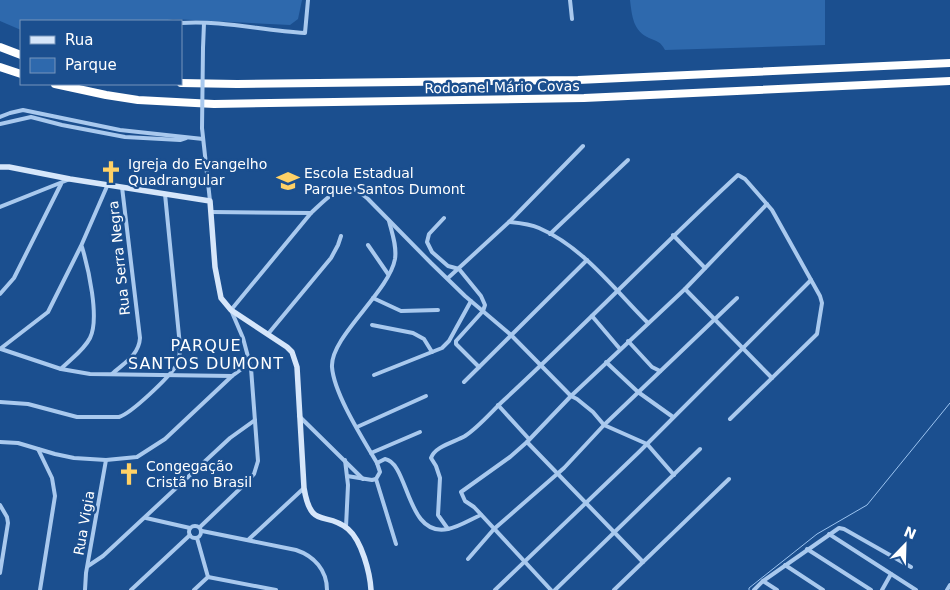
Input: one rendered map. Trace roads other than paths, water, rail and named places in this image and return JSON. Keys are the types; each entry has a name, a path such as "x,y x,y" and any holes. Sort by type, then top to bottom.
{"highway":[{"path":"0,47 20,55"},
{"name":"Rodoanel Mário Covas","path":"182,83 578,80 950,63"},
{"path":"0,67 20,74"},
{"name":"Rodoanel Mário Covas","path":"60,85 138,100 214,104 584,98 950,81"}],"street":[{"path":"182,23 234,24 275,31 305,33 308,0"},
{"path":"570,0 572,19"},
{"path":"204,23 202,48 202,128 220,298 231,310 287,347 295,360 304,488 307,504 313,513 325,520 346,527 356,540 367,565 371,590"},
{"path":"0,117 23,110 120,130 203,139"},
{"path":"0,124 31,116 62,125 125,137 180,140 188,137"},
{"path":"448,278 509,222 583,146"},
{"path":"550,234 628,160"},
{"path":"0,167 9,166 70,179 210,201"},
{"path":"448,529 438,514 441,484 438,471 431,458 432,454 438,449 467,435 541,366 673,235 738,175 745,179 772,210 820,296 822,303 817,334 730,419"},
{"path":"0,207 70,179"},
{"path":"0,294 14,278 61,184"},
{"path":"0,349 48,312 81,246 108,184"},
{"name":"Rua Serra Negra","path":"112,374 140,347 122,186"},
{"path":"231,310 311,213 337,191 346,187 353,188 361,193 471,300 511,335 571,396 593,412 604,425 647,444 674,475"},
{"path":"0,402 28,404 77,417 119,416 125,415 134,409 168,376 178,363 180,346 166,194"},
{"path":"700,449 615,533 553,590 474,507 465,501 461,492 510,457 606,362 685,288 767,204"},
{"path":"211,212 311,213"},
{"path":"444,218 429,234 427,242 432,252 448,266 459,269 481,296 485,306 483,311 456,341 456,344 479,367"},
{"path":"389,221 395,250 395,260 373,298 339,344 332,365 340,393 377,463 380,472 376,479 396,544"},
{"path":"509,222 537,227 563,240 587,260 648,323"},
{"path":"673,235 705,268"},
{"path":"268,334 336,251 341,236"},
{"path":"368,245 388,274"},
{"path":"61,369 89,340 93,326 88,269 81,246"},
{"path":"464,382 587,260"},
{"path":"495,590 647,444 811,280"},
{"path":"685,288 772,378"},
{"path":"373,298 401,311 438,310"},
{"path":"468,559 494,529 564,468 604,425 738,298"},
{"path":"374,375 442,348 449,341 471,300"},
{"path":"197,538 201,535 201,529 254,474 258,461 250,363 243,338 231,310"},
{"path":"592,316 620,349"},
{"path":"372,325 414,333 424,339 432,352"},
{"path":"628,341 656,370 660,371"},
{"path":"0,349 61,369 90,374 232,376"},
{"path":"606,362 638,392 673,417"},
{"path":"0,442 18,443 74,458 106,460 137,457 155,447 232,376 250,363"},
{"path":"357,427 426,396"},
{"path":"498,406 557,473 643,562"},
{"path":"300,416 363,479"},
{"path":"88,566 103,556 146,518 230,438 255,420"},
{"path":"372,454 420,432"},
{"path":"38,449 52,478 55,496 40,590"},
{"path":"377,463 385,459 390,462 400,477 417,514 426,524 436,529 448,529 481,515"},
{"name":"Rua Vigia","path":"85,590 106,460"},
{"path":"345,460 347,476 346,527"},
{"path":"347,476 376,479"},
{"path":"614,590 729,479"},
{"path":"248,540 304,488"},
{"path":"0,506 7,517 8,523 0,573"},
{"path":"146,518 190,528 195,526 305,553 312,557 322,570 327,590"},
{"path":"131,590 190,535 190,528"},
{"path":"754,590 763,581 807,549 836,529 842,528 911,567"},
{"path":"829,534 916,590"},
{"path":"190,535 197,538"},
{"path":"197,538 208,577"},
{"path":"807,549 871,590"},
{"path":"785,565 823,590"},
{"path":"882,590 891,574"},
{"path":"194,590 208,577"},
{"path":"208,577 276,590"},
{"path":"763,581 777,590"},
{"path":"947,590 950,585"}],"waterway":[{"path":"749,590 749,588 817,534 867,505 950,403"}],"place":[{"name":"Igreja do Evangelho Quadrangular","path":"111,172"},
{"name":"Escola Estadual Parque Santos Dumont","path":"288,181"},
{"name":"Congegação Cristã no Brasil","path":"129,474"}],"district":[{"name":"PARQUE SANTOS DUMONT","path":"206,354"}]}
